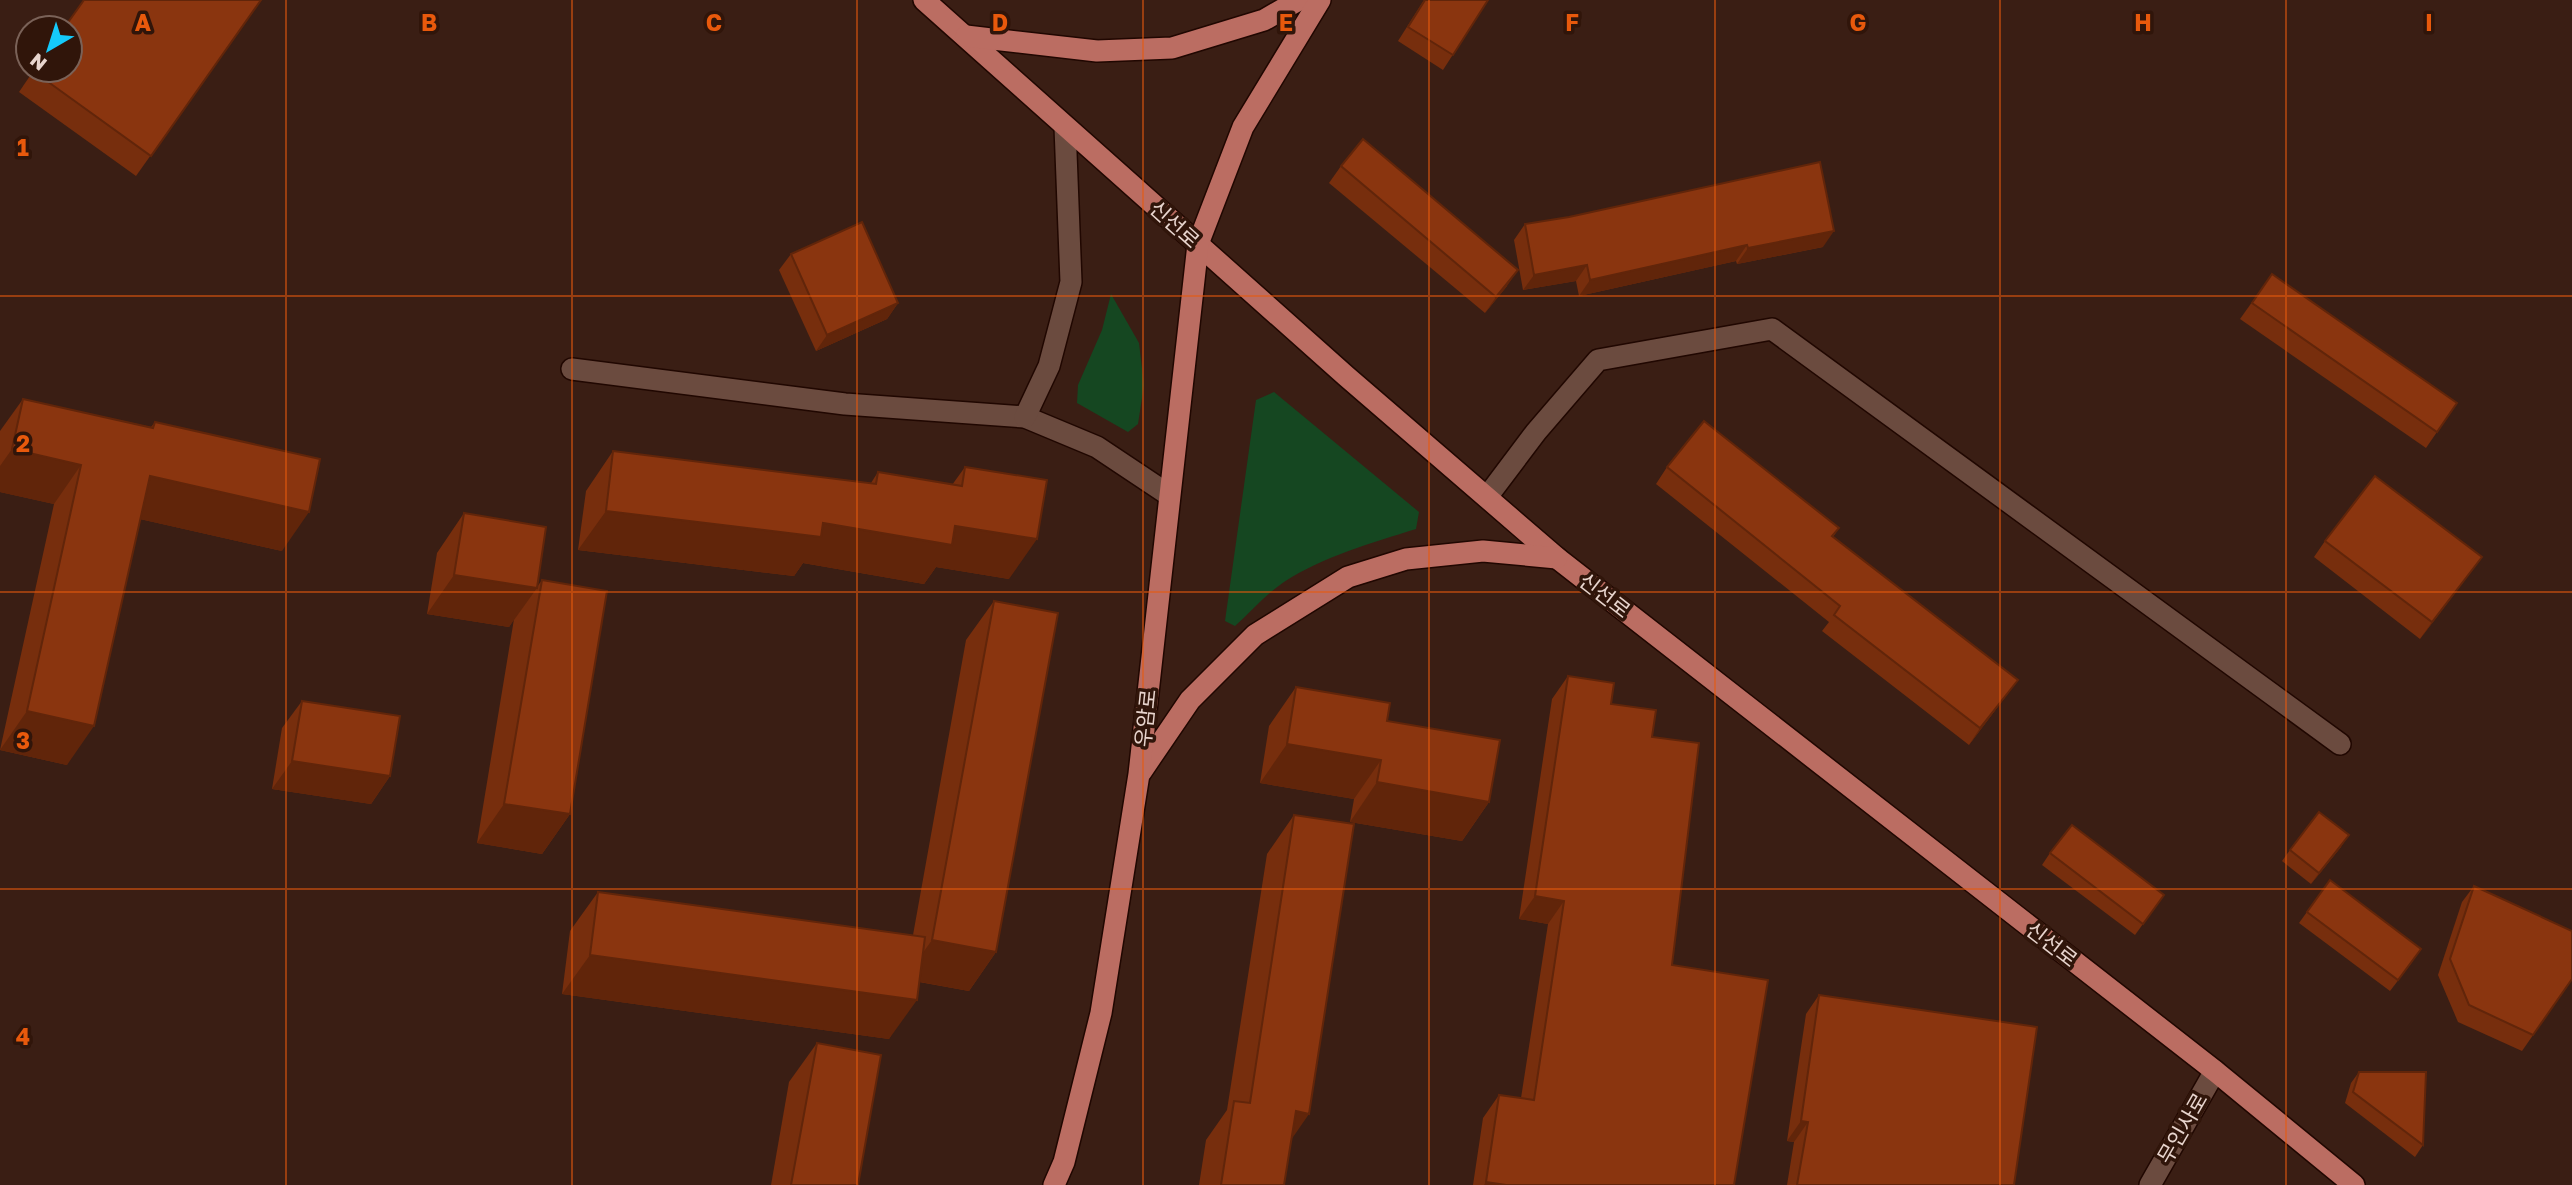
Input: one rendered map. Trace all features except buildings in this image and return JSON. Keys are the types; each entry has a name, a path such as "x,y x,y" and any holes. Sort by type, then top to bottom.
{"main road":[{"name":"신선로","path":"925,0 1065,127 1557,558 2215,1071 2316,1152 2352,1185"},
{"path":"966,36 1097,51 1172,48 1264,20 1299,0"},
{"name":"우암로","path":"1054,1185 1064,1162 1101,1013 1139,774 1198,244 1243,127 1320,0"},
{"path":"1139,774 1190,700 1255,635 1348,577 1406,559 1483,551 1557,558"}],"street":[{"path":"1025,416 1049,366 1071,282 1065,127"},
{"path":"1487,497 1536,432 1598,360 1772,329 2340,744"},
{"path":"572,369 845,404 1025,416 1097,447 1169,495"},
{"name":"무인사로","path":"2150,1185 2215,1071"}],"green space":[{"path":"1111,294 1139,343 1144,385 1138,424 1128,432 1077,403 1078,385 1102,330"},
{"path":"1274,392 1419,512 1416,529 1348,551 1299,573 1271,592 1235,626 1225,621 1256,400"}]}
